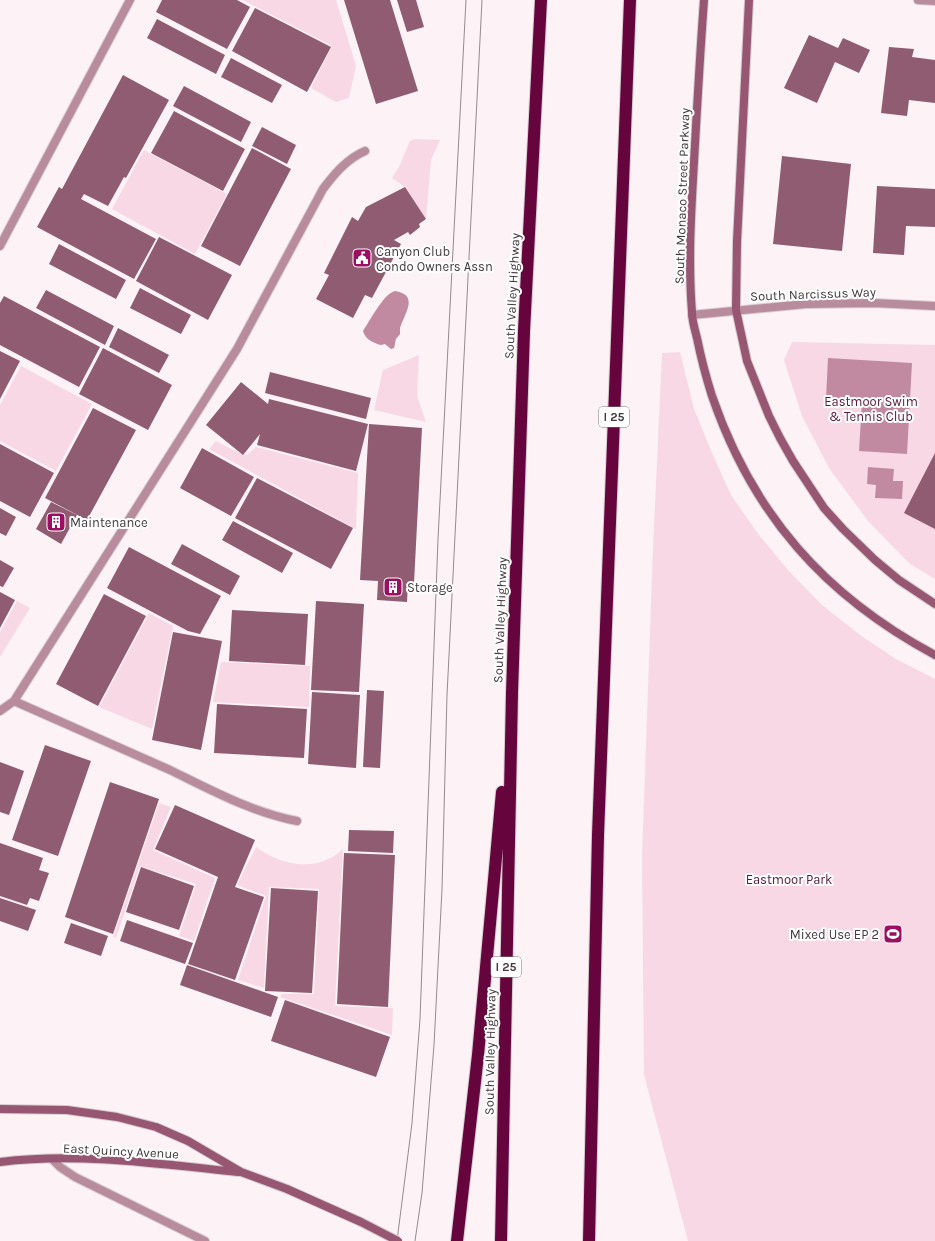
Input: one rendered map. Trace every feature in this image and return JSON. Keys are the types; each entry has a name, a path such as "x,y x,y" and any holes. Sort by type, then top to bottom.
{"highway":[{"name":"South Valley Highway","path":"501,1241 512,693 524,331 542,0"},
{"name":"I 25","path":"590,1241 598,827 630,0"},
{"path":"457,1241 478,1047 512,693"}],"main road":[{"name":"South Monaco Street Parkway","path":"704,0 690,253 692,314 706,380 730,443 748,479 789,539 818,570 850,600 890,629 935,655"},
{"path":"749,0 737,242 736,310 748,362 769,416 793,461 824,508 875,560 900,580 935,604"},
{"name":"East Quincy Avenue","path":"0,1109 67,1110 117,1117 156,1127 188,1142 241,1172 287,1189 361,1222 398,1241"},
{"name":"East Quincy Avenue","path":"0,1162 52,1159 135,1161 241,1172"}],"street":[{"path":"0,246 130,0"},
{"path":"918,0 935,1"},
{"path":"0,710 14,701 237,349 323,188 345,163 365,150"},
{"name":"South Narcissus Way","path":"692,314 836,303 935,306"},
{"path":"14,701 115,745 244,805 268,814 297,820"},
{"path":"52,1159 60,1167 75,1177 205,1241"}],"green space":[{"path":"243,0 336,0 356,66 349,98 336,102 311,88 332,46"},
{"path":"415,139 440,140 431,160 426,219 405,187 392,178 399,167 410,141"},
{"path":"144,150 227,194 195,254 112,209"},
{"name":"Eastmoor Swim & Tennis Club","path":"792,342 935,345 935,579 910,564 868,521 829,468 802,416 784,360"},
{"name":"Eastmoor Park","path":"680,352 694,409 712,453 731,495 759,535 788,570 822,605 860,635 896,659 935,679 935,1241 688,1241 644,1075 642,856 653,548 662,353"},
{"path":"419,355 417,396 426,422 374,410 383,370"},
{"path":"21,366 92,404 56,471 0,441 0,405"},
{"path":"216,441 244,455 247,455 256,447 358,473 356,529 209,449"},
{"path":"17,601 30,608 0,657 0,632"},
{"path":"149,613 173,626 152,729 99,707"},
{"path":"221,662 310,666 309,707 213,702"},
{"path":"159,803 171,807 153,850 215,878 194,941 179,936 196,884 140,866 116,938 113,937"},
{"path":"256,847 277,859 300,864 311,864 322,861 333,857 343,849 335,1006 393,1008 392,1035 280,997 282,994 314,994 319,889 269,887 264,988 238,980 266,896 237,885"}],"shaded area":[{"path":"395,291 403,293 407,296 409,301 407,311 400,328 400,334 396,339 394,348 391,349 385,344 381,345 370,340 363,331 386,297"},
{"path":"828,358 912,363 907,454 859,451 862,402 826,399"},
{"path":"868,467 894,469 893,481 903,481 902,499 875,498 876,485 867,484"}],"building":[{"path":"162,0 237,0 250,7 227,49 156,12"},
{"path":"344,0 390,0 418,91 376,104"},
{"path":"397,0 416,0 424,27 407,32"},
{"path":"255,8 331,47 307,92 232,51"},
{"path":"157,19 225,55 216,74 147,38"},
{"path":"809,35 838,48 843,38 870,50 859,73 835,62 817,103 784,88"},
{"path":"889,47 914,49 912,57 935,60 935,103 909,100 907,116 881,113"},
{"path":"231,58 282,85 272,103 221,77"},
{"path":"123,75 169,100 126,178 124,177 108,206 84,194 81,199 156,239 134,279 37,227 59,187 62,189"},
{"path":"184,86 251,122 241,142 173,106"},
{"path":"174,111 245,149 223,191 151,153"},
{"path":"262,127 296,145 287,164 252,146"},
{"path":"252,148 291,169 240,266 201,246"},
{"path":"782,156 851,164 842,251 773,244"},
{"path":"877,186 935,189 935,227 906,226 904,255 873,253"},
{"name":"Canyon Club Condo Owners Assn","path":"405,187 426,219 419,224 420,227 410,235 408,232 394,240 401,244 372,298 365,295 353,318 316,299 329,275 324,273 352,217 358,221 366,207"},
{"path":"159,237 232,275 208,320 136,281"},
{"path":"59,244 126,280 116,299 49,264"},
{"path":"140,288 191,315 181,334 130,308"},
{"path":"46,290 114,326 105,345 36,308"},
{"path":"4,296 100,347 79,387 0,345 0,303"},
{"path":"118,328 169,355 159,373 109,347"},
{"path":"103,348 172,385 148,430 79,394"},
{"path":"0,351 20,361 0,399"},
{"path":"270,372 371,398 366,419 265,393"},
{"path":"241,382 268,404 269,399 368,424 356,471 257,445 260,434 243,455 206,425"},
{"path":"93,408 136,430 87,520 45,498"},
{"path":"369,424 422,428 414,583 408,583 407,602 377,600 378,581 360,580"},
{"path":"0,444 54,473 30,517 0,501"},
{"path":"202,448 254,477 231,516 180,488"},
{"path":"935,453 935,529 904,513"},
{"path":"257,478 353,528 331,569 235,518"},
{"name":"Maintenance","path":"51,502 77,515 61,544 36,529"},
{"path":"0,508 16,517 6,536 0,533"},
{"path":"233,521 293,553 282,573 222,540"},
{"path":"182,544 240,576 230,595 171,564"},
{"path":"129,547 221,596 200,634 188,631 107,588"},
{"path":"0,560 14,568 3,587 0,586"},
{"path":"0,592 15,600 0,628"},
{"path":"104,594 146,616 98,706 56,684"},
{"path":"316,601 364,604 359,692 311,690"},
{"path":"232,610 308,614 305,665 229,661"},
{"path":"173,632 222,641 201,750 152,740"},
{"path":"367,690 384,691 380,768 363,767"},
{"path":"312,692 360,695 356,768 308,764"},
{"path":"217,704 307,709 304,758 214,753"},
{"path":"45,745 91,761 58,856 12,840"},
{"path":"0,762 24,771 9,815 0,812"},
{"path":"110,782 159,799 113,934 65,917"},
{"path":"175,805 255,840 235,887 264,897 235,980 188,964 218,877 155,849"},
{"path":"349,830 394,831 393,853 348,851"},
{"path":"0,843 43,858 39,870 49,873 39,901 30,898 27,905 0,896"},
{"path":"344,853 395,855 388,1007 337,1004"},
{"path":"141,867 194,886 179,930 126,912"},
{"path":"271,888 318,891 312,993 265,991"},
{"path":"0,898 36,910 28,931 0,921"},
{"path":"127,920 193,943 185,964 120,941"},
{"path":"71,923 108,936 101,956 64,943"},
{"path":"187,965 278,997 271,1017 180,985"},
{"path":"285,1000 390,1037 376,1077 271,1041"}],"tram line":[{"path":"397,1241 412,1123 420,1019 438,539 466,0"},
{"path":"415,1241 422,1193 434,1045 442,889 447,695 482,0"}],"place":[{"name":"Canyon Club Condo Owners Assn","path":"362,258"},
{"name":"Maintenance","path":"56,522"},
{"name":"Storage","path":"393,587"},
{"name":"Mixed Use EP 2","path":"893,934"}]}
